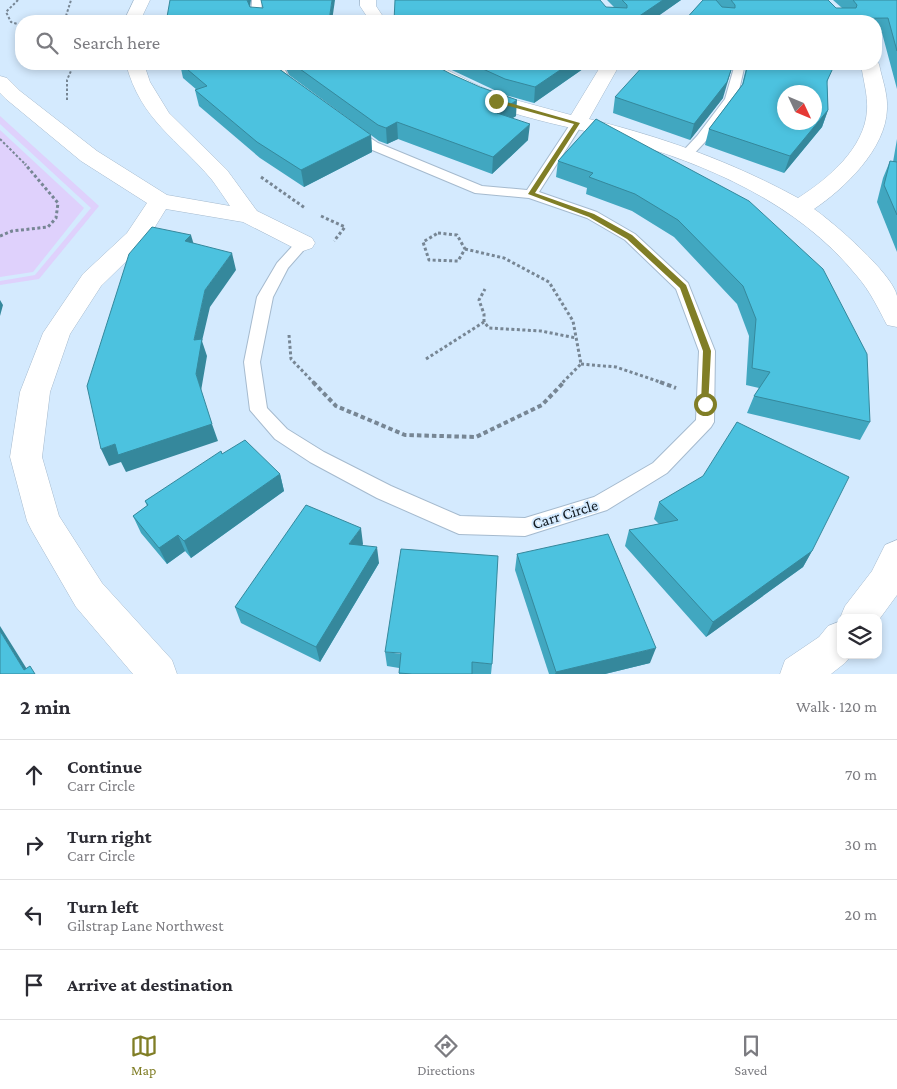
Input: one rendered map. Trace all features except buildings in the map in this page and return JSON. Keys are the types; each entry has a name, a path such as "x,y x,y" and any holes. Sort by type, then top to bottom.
{"street":[{"path":"135,15 142,0"},
{"path":"368,0 368,6 374,15"},
{"path":"137,70 140,82 161,117 219,175 249,216"},
{"path":"433,70 496,101 607,130 686,155 741,177 799,208 848,249 888,299 897,318"},
{"path":"577,123 608,70"},
{"path":"799,208 818,197 850,168 869,138 878,111 871,70"},
{"path":"0,82 13,95 89,156 160,201 249,216 303,244"},
{"path":"158,674 89,596 44,521 26,457 35,392 57,333 92,280 136,238 160,201"},
{"path":"861,614 885,583 897,556"},
{"path":"799,674 832,650 837,644"}],"lane":[{"path":"256,15 257,0"},
{"path":"280,70 283,78 306,95"},
{"path":"686,155 702,139 731,99 738,70"},
{"path":"531,194 577,123"},
{"name":"Carr Circle","path":"303,244 282,266 265,297 252,362 259,410 281,434 317,457 384,492 442,518 459,525 524,526 600,504 660,468 705,422 707,351 683,287 630,237 592,215 531,194 480,190 374,146 344,124"}],"path":[{"path":"15,25 10,21 6,12 18,0"},
{"path":"66,15 71,0"},
{"path":"0,139 19,156 58,203 56,218 48,228 12,231 0,236"},
{"path":"257,173 310,211"},
{"path":"318,215 345,227 331,245"},
{"path":"465,249 458,261 429,260 423,242 438,233 457,235 465,249 504,258 548,282 573,321 581,364"},
{"path":"485,289 479,300 484,314 484,322 489,328 541,331 576,338"},
{"path":"426,359 484,322"},
{"path":"289,332 291,359 336,406 405,435 476,438 542,405 581,364"},
{"path":"581,364 616,367 680,389"}],"shaded area":[{"path":"0,116 99,206 39,279 0,285 0,281 35,275 91,208 0,124"},
{"path":"0,130 84,208 33,272 0,277"}],"route":[{"path":"496,101 577,123 531,194 592,215 630,237 683,287 707,351 705,404"}]}
